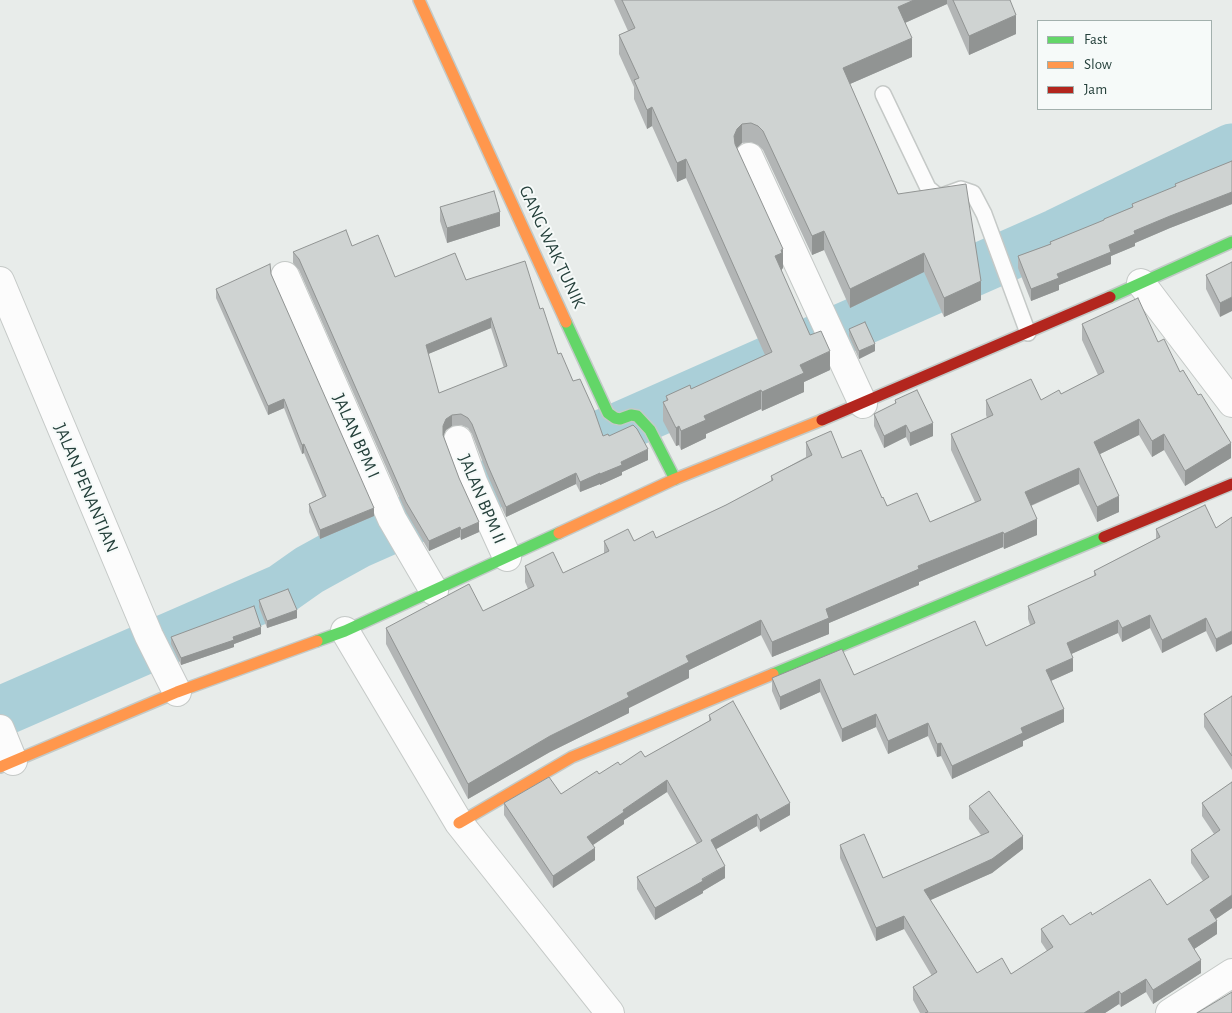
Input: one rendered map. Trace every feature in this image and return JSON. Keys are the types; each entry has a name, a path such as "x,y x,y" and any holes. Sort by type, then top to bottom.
{"street":[{"name":"GANG WAK TUNIK","path":"419,0 608,413 620,419 631,415 638,416 650,430 675,479"},
{"path":"749,157 863,404"},
{"path":"0,729 6,764 177,692 345,631 675,479 863,404 1232,242"},
{"name":"JALAN BPM I","path":"285,276 398,528 434,591"},
{"name":"JALAN PENANTIAN","path":"0,281 152,645 177,692"},
{"path":"1141,283 1232,403"},
{"name":"JALAN BPM II","path":"458,440 477,491 507,557"},
{"path":"459,823 572,758 1232,484"},
{"path":"345,631 459,823 610,1013"},
{"path":"1170,1013 1232,973"}],"lane":[{"path":"883,94 928,188 939,197 961,189 973,193 984,214 1028,333"}],"building":[{"path":"622,0 914,0 898,7 912,38 843,68 898,194 966,184 981,281 944,298 924,253 850,289 824,231 812,236 763,131 751,123 742,124 734,136 735,144 783,249 781,250 782,253 775,256 810,335 821,331 830,351 800,365 804,373 704,416 706,420 681,431 679,426 676,428 663,402 668,400 666,396 690,385 691,389 772,352 686,159 677,163 652,107 647,110 634,80 639,78 619,35 635,28"},
{"path":"953,0 1010,0 1016,15 969,36"},
{"path":"1232,161 1232,192 1134,231 1135,234 1109,245 1111,252 1057,274 1059,278 1031,289 1018,256 1051,244 1050,242 1133,207 1132,204 1176,186 1175,184"},
{"path":"494,191 500,212 447,228 440,207"},
{"path":"346,230 352,246 378,235 395,277 455,253 466,280 525,261 540,309 543,308 558,354 561,353 573,381 580,379 603,436 608,434 609,436 633,425 648,449 621,462 622,465 580,482 576,473 506,507 472,424 468,418 461,414 452,415 446,419 443,426 443,435 459,478 479,522 461,530 460,527 429,541 406,502 299,259 293,252","holes":["491,318 507,366 439,393 426,345"]},
{"path":"1232,262 1232,297 1220,303 1206,275"},
{"path":"270,264 271,274 374,508 320,530 309,504 326,496 304,444 302,445 284,399 268,406 216,289"},
{"path":"1138,298 1158,342 1164,339 1180,372 1183,370 1198,395 1201,394 1231,443 1185,471 1164,434 1152,441 1139,419 1094,442 1119,496 1097,507 1079,468 1025,492 1037,519 1004,534 1003,532 918,566 919,569 826,609 829,618 772,642 761,620 686,656 689,662 627,693 629,697 550,736 468,784 386,628 469,584 483,611 534,586 525,566 553,552 563,573 609,551 604,541 628,529 634,541 653,531 656,538 726,505 773,480 771,476 812,455 806,442 831,431 842,458 861,450 887,506 917,493 930,522 981,500 951,434 993,415 986,400 1031,379 1041,400 1059,390 1061,394 1104,372 1082,324"},
{"path":"865,322 875,344 859,351 849,329"},
{"path":"917,390 933,423 910,433 906,425 884,436 874,414 896,403 895,400"},
{"path":"1205,505 1216,528 1232,517 1232,631 1216,639 1206,618 1162,640 1150,615 1122,628 1118,620 1067,643 1073,658 1046,670 1064,709 1021,728 1023,733 952,766 941,743 937,744 928,723 888,741 876,714 842,729 820,679 780,697 772,678 842,649 854,675 975,621 986,646 1035,623 1028,606 1096,575 1094,571 1160,537 1156,529"},
{"path":"288,589 297,610 267,621 259,600"},
{"path":"254,606 261,627 233,637 234,640 181,658 171,637"},
{"path":"1232,696 1232,756 1204,714"},
{"path":"733,701 790,803 760,820 757,814 711,840 725,866 702,879 703,881 655,908 637,877 702,841 667,780 587,837 595,848 553,876 504,803 549,777 561,794 597,771 599,774 618,762 620,765 641,751 645,757 711,720 709,715"},
{"path":"1232,782 1232,895 1210,910 1217,921 1188,939 1201,960 1153,990 1146,979 1121,994 1119,991 1084,1013 925,1013 928,1012 913,987 937,972 904,916 876,928 840,845 864,834 883,878 989,832 969,806 989,791 1023,836 992,859 924,890 977,973 1002,958 1011,974 1053,947 1041,929 1063,915 1070,925 1091,912 1092,915 1150,879 1167,905 1209,877 1191,850 1220,830 1202,803"},
{"path":"1232,992 1232,1013 1197,1013"}],"waterway":[{"path":"0,712 282,589 309,570 358,543 1057,234 1232,149"}],"traffic: fast":[{"path":"1110,297 1232,242"},
{"path":"566,322 608,413 620,419 631,415 637,416 650,430 675,479"},
{"path":"317,641 345,631 559,533"},
{"path":"773,674 1104,537"}],"traffic: slow":[{"path":"419,0 566,322"},
{"path":"559,533 675,479 822,420"},
{"path":"0,767 177,692 317,641"},
{"path":"459,823 572,757 773,674"}],"traffic: jam":[{"path":"822,420 1110,297"},
{"path":"1104,537 1232,484"}]}
